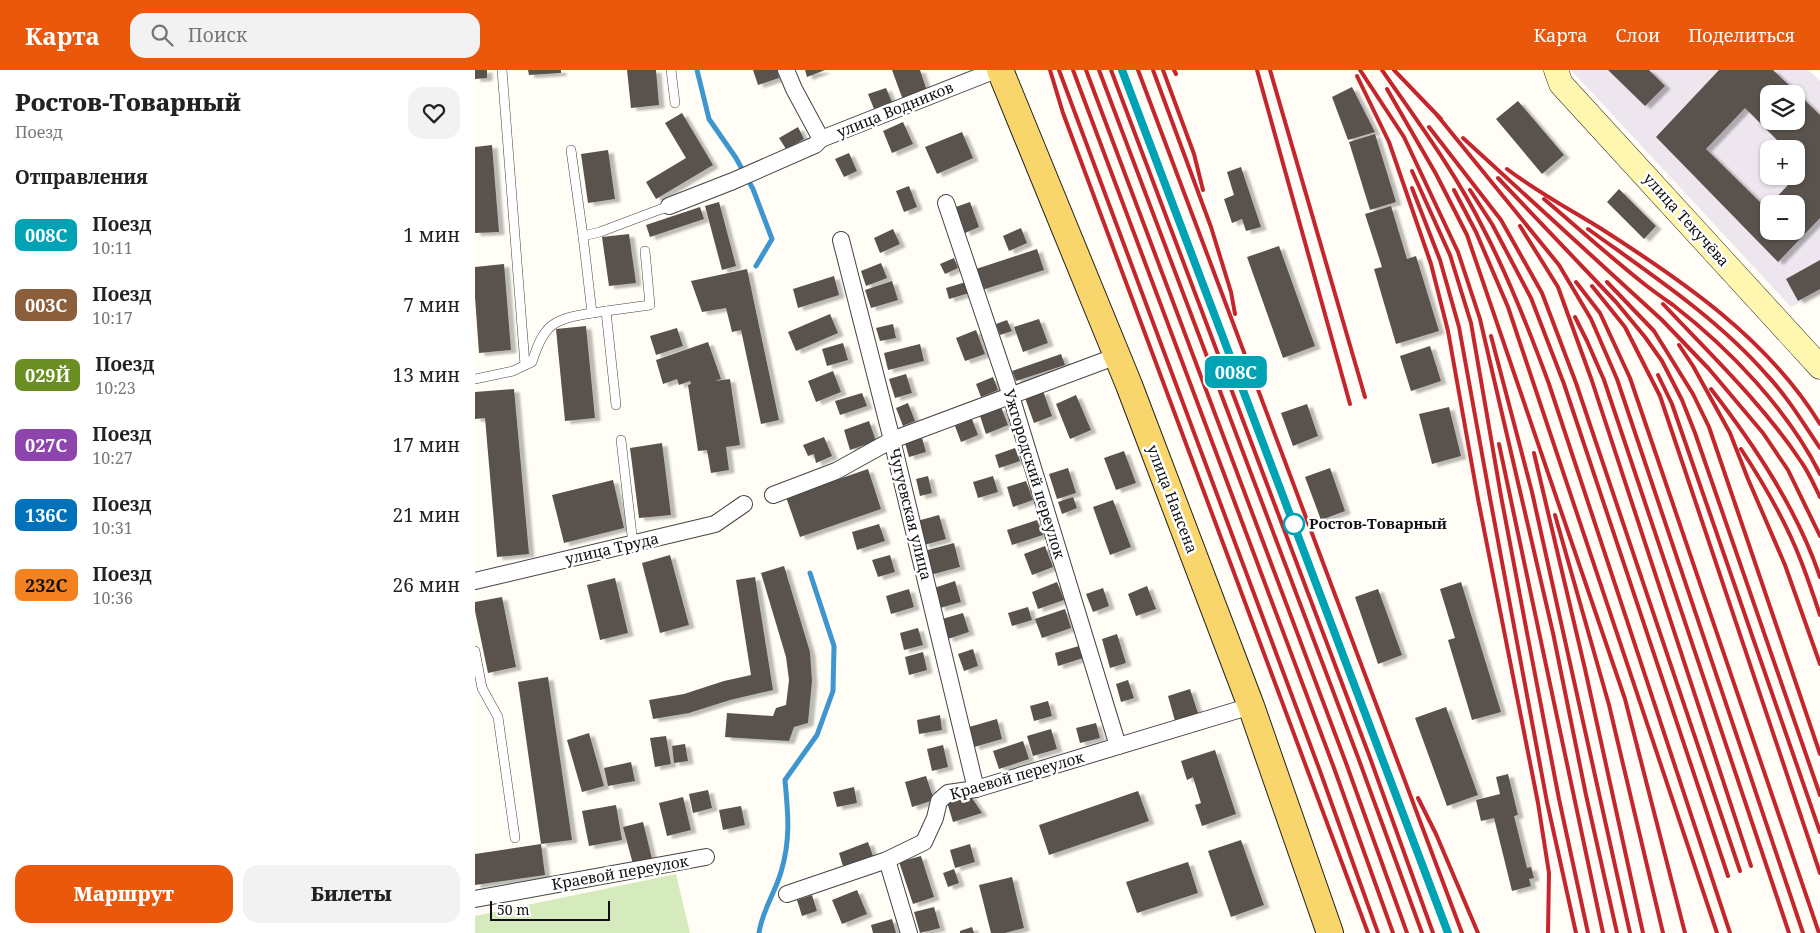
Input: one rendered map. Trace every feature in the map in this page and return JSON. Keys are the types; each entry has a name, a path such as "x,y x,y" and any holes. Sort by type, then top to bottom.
{"main road":[{"name":"улица Нансена","path":"998,70 1117,356 1251,706 1330,933"},
{"name":"улица Текучёва","path":"1556,70 1561,84 1820,367"}],"street":[{"name":"улица Водников","path":"786,70 821,139"},
{"name":"улица Водников","path":"669,206 755,172 815,145 821,139 998,70"},
{"name":"Ужгородский переулок","path":"946,203 1011,396 1118,746"},
{"name":"Чугуевская улица","path":"841,240 892,440 976,789"},
{"path":"773,495 836,471 892,440 1117,356"},
{"name":"улица Труда","path":"475,582 715,524 744,504"},
{"name":"Краевой переулок","path":"787,894 887,860 924,842 935,818 939,802 948,793 976,789 1251,706"},
{"name":"Краевой переулок","path":"475,899 706,857"},
{"path":"887,860 909,933"}],"lane":[{"path":"502,70 525,365"},
{"path":"671,70 675,103"},
{"path":"571,150 591,313"},
{"path":"583,236 601,232 669,206"},
{"path":"475,379 513,371 532,362 538,341 549,327 567,317 650,304 645,251"},
{"path":"605,311 616,405"},
{"path":"621,440 633,544"},
{"path":"475,651 482,688 497,717 515,838"}],"shaded area":[{"path":"1571,70 1807,70 1812,73 1820,81 1820,293 1791,307"}],"green space":[{"path":"676,874 690,933 475,933 475,916"}],"building":[{"path":"475,70 487,70 487,78 475,79"},
{"path":"528,70 561,70 561,73 529,75"},
{"path":"627,70 656,70 659,105 631,108"},
{"path":"753,70 777,70 779,78 758,85"},
{"path":"805,70 825,70 807,77"},
{"path":"892,70 920,70 927,91 903,100"},
{"path":"1608,70 1649,70 1665,86 1645,106"},
{"path":"1719,70 1773,70 1789,85 1760,85 1760,123 1745,108 1706,149 1760,202 1760,240 1799,240 1778,262 1656,137"},
{"path":"1352,87 1375,132 1348,140 1332,97"},
{"path":"886,88 892,102 874,109 868,94"},
{"path":"1518,101 1564,155 1542,174 1496,119"},
{"path":"1805,101 1820,115 1820,218 1805,234 1805,195 1779,195 1788,185 1805,185 1805,140 1777,140 1767,130 1805,130"},
{"path":"682,113 713,165 656,199 646,182 686,158 665,123"},
{"path":"903,122 913,144 892,153 883,131"},
{"path":"798,127 804,139 786,149 779,138"},
{"path":"962,132 973,158 937,174 925,147"},
{"path":"1375,134 1396,202 1370,210 1349,142"},
{"path":"492,145 499,232 475,233 475,147"},
{"path":"608,150 615,199 588,203 581,154"},
{"path":"849,153 857,171 844,177 835,159"},
{"path":"1241,167 1261,227 1246,231 1242,219 1232,223 1224,199 1234,195 1227,172"},
{"path":"909,186 917,207 904,212 896,191"},
{"path":"1619,189 1656,226 1644,239 1607,202"},
{"path":"719,202 736,266 722,270 705,206"},
{"path":"970,202 979,227 965,233 956,207"},
{"path":"1391,206 1407,259 1416,256 1439,331 1396,344 1374,269 1382,267 1365,214"},
{"path":"700,207 704,219 650,237 646,225"},
{"path":"1021,228 1027,243 1009,251 1003,236"},
{"path":"893,229 900,244 880,253 874,238"},
{"path":"629,234 636,283 609,286 602,237"},
{"path":"1279,246 1315,346 1283,358 1247,257"},
{"path":"1037,249 1044,270 982,290 976,269"},
{"path":"954,258 958,268 945,274 940,264"},
{"path":"1820,260 1820,289 1798,301 1786,279"},
{"path":"881,263 887,278 866,286 861,271"},
{"path":"504,264 511,350 479,353 475,267"},
{"path":"747,269 779,420 761,424 741,330 732,332 726,308 702,312 691,281"},
{"path":"834,276 839,295 798,308 793,289"},
{"path":"892,281 898,300 871,308 865,290"},
{"path":"966,282 969,293 949,299 946,288"},
{"path":"830,314 838,333 796,351 788,332"},
{"path":"1039,319 1048,343 1023,352 1014,327"},
{"path":"1007,320 1012,331 1000,335 996,324"},
{"path":"893,324 896,338 880,341 876,328"},
{"path":"586,326 595,418 565,421 556,329"},
{"path":"677,328 683,346 656,355 650,336"},
{"path":"976,330 985,354 965,361 956,338"},
{"path":"708,342 721,379 715,381 730,379 740,445 726,447 729,470 711,473 707,450 698,451 688,385 691,384 690,381 679,385 677,379 663,384 656,360"},
{"path":"843,343 848,360 827,366 822,349"},
{"path":"920,344 924,361 888,370 884,353"},
{"path":"1430,346 1441,381 1411,391 1400,356"},
{"path":"1061,354 1065,365 1016,381 1012,371"},
{"path":"833,371 841,392 816,402 808,381"},
{"path":"906,374 912,393 895,398 889,379"},
{"path":"993,377 998,390 981,397 976,384"},
{"path":"514,389 529,554 497,557 485,418 475,419 475,392"},
{"path":"1043,391 1052,416 1034,423 1025,398"},
{"path":"862,393 867,406 840,415 835,401"},
{"path":"1076,395 1091,430 1070,439 1056,404"},
{"path":"908,403 915,421 903,426 896,408"},
{"path":"1307,404 1318,436 1293,446 1281,413"},
{"path":"1001,407 1008,425 986,434 980,416"},
{"path":"1449,407 1461,456 1432,464 1419,414"},
{"path":"972,419 978,435 961,442 955,426"},
{"path":"869,421 876,441 850,450 844,430"},
{"path":"824,437 832,456 816,463 814,454 808,456 803,445"},
{"path":"922,438 926,452 909,457 905,443"},
{"path":"662,443 671,515 639,518 630,448"},
{"path":"1015,448 1020,461 999,468 995,455"},
{"path":"1124,451 1136,483 1116,490 1104,458"},
{"path":"1068,468 1076,493 1057,499 1049,474"},
{"path":"1330,468 1345,511 1321,520 1305,477"},
{"path":"868,469 881,509 800,537 786,497"},
{"path":"928,476 932,493 920,496 916,479"},
{"path":"993,476 998,492 978,498 973,482"},
{"path":"613,480 624,528 564,543 552,495"},
{"path":"1026,481 1033,500 1013,507 1007,487"},
{"path":"1073,497 1077,508 1062,514 1058,502"},
{"path":"1113,500 1131,547 1110,555 1093,507"},
{"path":"939,515 946,539 924,545 917,521"},
{"path":"1037,520 1043,535 1012,545 1007,530"},
{"path":"879,524 885,541 857,550 852,532"},
{"path":"954,543 960,567 930,575 924,551"},
{"path":"1045,546 1053,567 1032,575 1024,554"},
{"path":"670,555 689,625 660,633 642,563"},
{"path":"890,555 895,572 878,577 872,560"},
{"path":"784,566 810,652 812,681 808,723 794,727 789,741 725,737 727,713 773,716 776,708 786,705 789,680 786,657 761,573"},
{"path":"755,577 773,690 730,700 689,713 653,719 649,700 684,694 724,681 751,675 736,580"},
{"path":"615,578 628,633 600,640 587,585"},
{"path":"955,581 961,602 940,608 934,588"},
{"path":"1057,582 1064,600 1038,609 1032,592"},
{"path":"1461,582 1501,712 1472,720 1448,640 1455,638 1440,589"},
{"path":"1147,586 1156,609 1136,616 1128,594"},
{"path":"1103,588 1109,606 1093,612 1086,594"},
{"path":"909,589 914,607 891,614 886,596"},
{"path":"1378,589 1402,655 1378,664 1355,597"},
{"path":"502,597 516,667 488,673 475,611 475,602"},
{"path":"1028,607 1032,620 1012,626 1008,613"},
{"path":"1065,609 1071,628 1042,638 1035,619"},
{"path":"963,613 969,632 948,639 942,619"},
{"path":"918,628 923,645 904,650 900,633"},
{"path":"1117,634 1126,663 1110,668 1102,639"},
{"path":"1079,646 1083,658 1058,666 1055,653"},
{"path":"973,649 978,666 964,671 958,654"},
{"path":"923,652 927,670 909,675 905,657"},
{"path":"548,677 572,840 541,844 518,682"},
{"path":"1128,680 1134,698 1121,702 1116,684"},
{"path":"1190,689 1198,713 1175,721 1168,696"},
{"path":"1048,701 1052,716 1034,721 1030,706"},
{"path":"1446,707 1478,795 1447,806 1415,718"},
{"path":"940,715 942,730 919,734 917,720"},
{"path":"997,719 1002,739 974,747 969,727"},
{"path":"1096,723 1100,738 1080,743 1076,728"},
{"path":"1051,729 1057,749 1033,756 1027,736"},
{"path":"589,733 604,786 582,792 567,740"},
{"path":"666,736 671,764 655,767 650,738"},
{"path":"1023,741 1029,759 999,769 993,751"},
{"path":"685,744 688,761 674,763 672,746"},
{"path":"943,745 948,767 932,771 927,749"},
{"path":"1215,750 1236,814 1202,826 1195,805 1201,803 1193,777 1187,780 1181,761"},
{"path":"631,762 635,781 608,786 604,768"},
{"path":"1508,774 1518,815 1514,816 1527,868 1531,867 1534,878 1529,879 1531,886 1512,891 1494,818 1481,821 1476,800 1500,794 1496,777"},
{"path":"926,776 934,800 912,807 905,782"},
{"path":"854,787 857,803 837,807 833,792"},
{"path":"708,790 712,808 693,813 689,794"},
{"path":"1138,791 1149,821 1049,855 1039,825"},
{"path":"970,795 982,813 953,822 947,802"},
{"path":"683,797 691,830 667,836 659,803"},
{"path":"616,805 622,840 589,846 582,811"},
{"path":"741,806 745,825 723,830 719,810"},
{"path":"643,822 653,863 634,868 623,827"},
{"path":"1241,840 1264,905 1231,917 1208,851"},
{"path":"868,842 873,856 843,866 839,853"},
{"path":"541,844 545,875 475,885 475,854"},
{"path":"970,844 975,862 955,868 950,850"},
{"path":"921,856 934,897 913,904 899,862"},
{"path":"1188,862 1198,893 1137,913 1126,882"},
{"path":"954,869 959,883 948,887 943,873"},
{"path":"1012,877 1024,928 1005,933 991,933 979,885"},
{"path":"857,890 867,914 842,924 832,900"},
{"path":"812,895 817,911 802,916 797,900"},
{"path":"934,907 940,928 920,933 914,912"},
{"path":"892,919 896,933 873,933 871,925"},
{"path":"972,927 974,933 960,933 960,931"}],"waterway":[{"path":"697,70 709,119 736,158 753,189 772,239 756,266"},
{"path":"759,933 784,860 788,815 785,780 817,735 833,691 834,646 810,573"}],"railway":[{"path":"1050,70 1063,113 1368,933"},
{"path":"1059,70 1320,771 1378,933"},
{"path":"1073,70 1334,768 1393,933"},
{"path":"1086,70 1346,763 1407,933"},
{"path":"1099,70 1359,760 1422,933"},
{"path":"1111,70 1369,755 1433,933"},
{"path":"1122,70 1448,933"},
{"path":"1138,70 1462,933"},
{"path":"1153,70 1211,227 1231,292 1235,314"},
{"path":"1163,70 1194,154 1203,190"},
{"path":"1174,70 1176,74"},
{"path":"1257,70 1350,404"},
{"path":"1270,70 1365,397"},
{"path":"1360,70 1404,137 1458,252 1480,319 1553,633 1586,795 1617,933"},
{"path":"1382,70 1436,148 1473,209 1511,287 1527,326 1549,384 1730,933"},
{"path":"1394,70 1441,119"},
{"path":"1357,76 1389,142 1431,264 1448,331 1478,499 1538,803 1549,873 1548,933"},
{"path":"1387,89 1436,174 1467,235 1625,699 1685,933"},
{"path":"1437,115 1559,265 1591,319 1617,379 1803,933"},
{"path":"1429,127 1501,220 1542,293 1576,383 1740,871"},
{"path":"1463,138 1662,320 1709,369 1763,433 1788,470 1820,536"},
{"path":"1507,169 1662,269 1722,314 1775,365 1799,393 1820,424"},
{"path":"1412,171 1450,255 1471,323 1528,638 1559,799 1588,933"},
{"path":"1498,178 1616,302 1662,361 1682,400 1695,433 1820,795"},
{"path":"1412,188 1440,260 1459,327 1547,802 1576,933"},
{"path":"1454,190 1476,232 1508,307 1717,933"},
{"path":"1470,190 1492,224 1531,298 1564,384 1728,876"},
{"path":"1544,199 1630,273 1673,305 1716,341 1756,382 1792,427 1820,474"},
{"path":"1520,226 1558,287 1592,381 1751,866"},
{"path":"1588,229 1658,279 1726,333 1774,382 1820,448"},
{"path":"1576,282 1600,313 1630,378 1819,933"},
{"path":"1607,282 1654,331 1693,394 1709,427 1820,754"},
{"path":"1592,286 1625,327 1660,396 1820,873"},
{"path":"1663,304 1736,380 1771,420 1805,467 1820,497"},
{"path":"1575,317 1604,380 1789,933"},
{"path":"1491,336 1532,492 1630,933"},
{"path":"1679,345 1693,366 1730,433 1785,565 1820,664"},
{"path":"1658,375 1672,404 1820,832"},
{"path":"1711,389 1759,456 1787,503 1811,552 1820,577"},
{"path":"1499,444 1603,933"},
{"path":"1741,449 1789,532 1820,615"},
{"path":"1534,453 1585,669 1643,933"},
{"path":"1555,515 1609,705 1663,933"},
{"path":"1418,798 1436,834 1478,933"}],"train":[{"name":"008С","path":"1122,70 1448,933"}],"place":[{"name":"Ростов-Товарный","path":"1294,524"}]}
